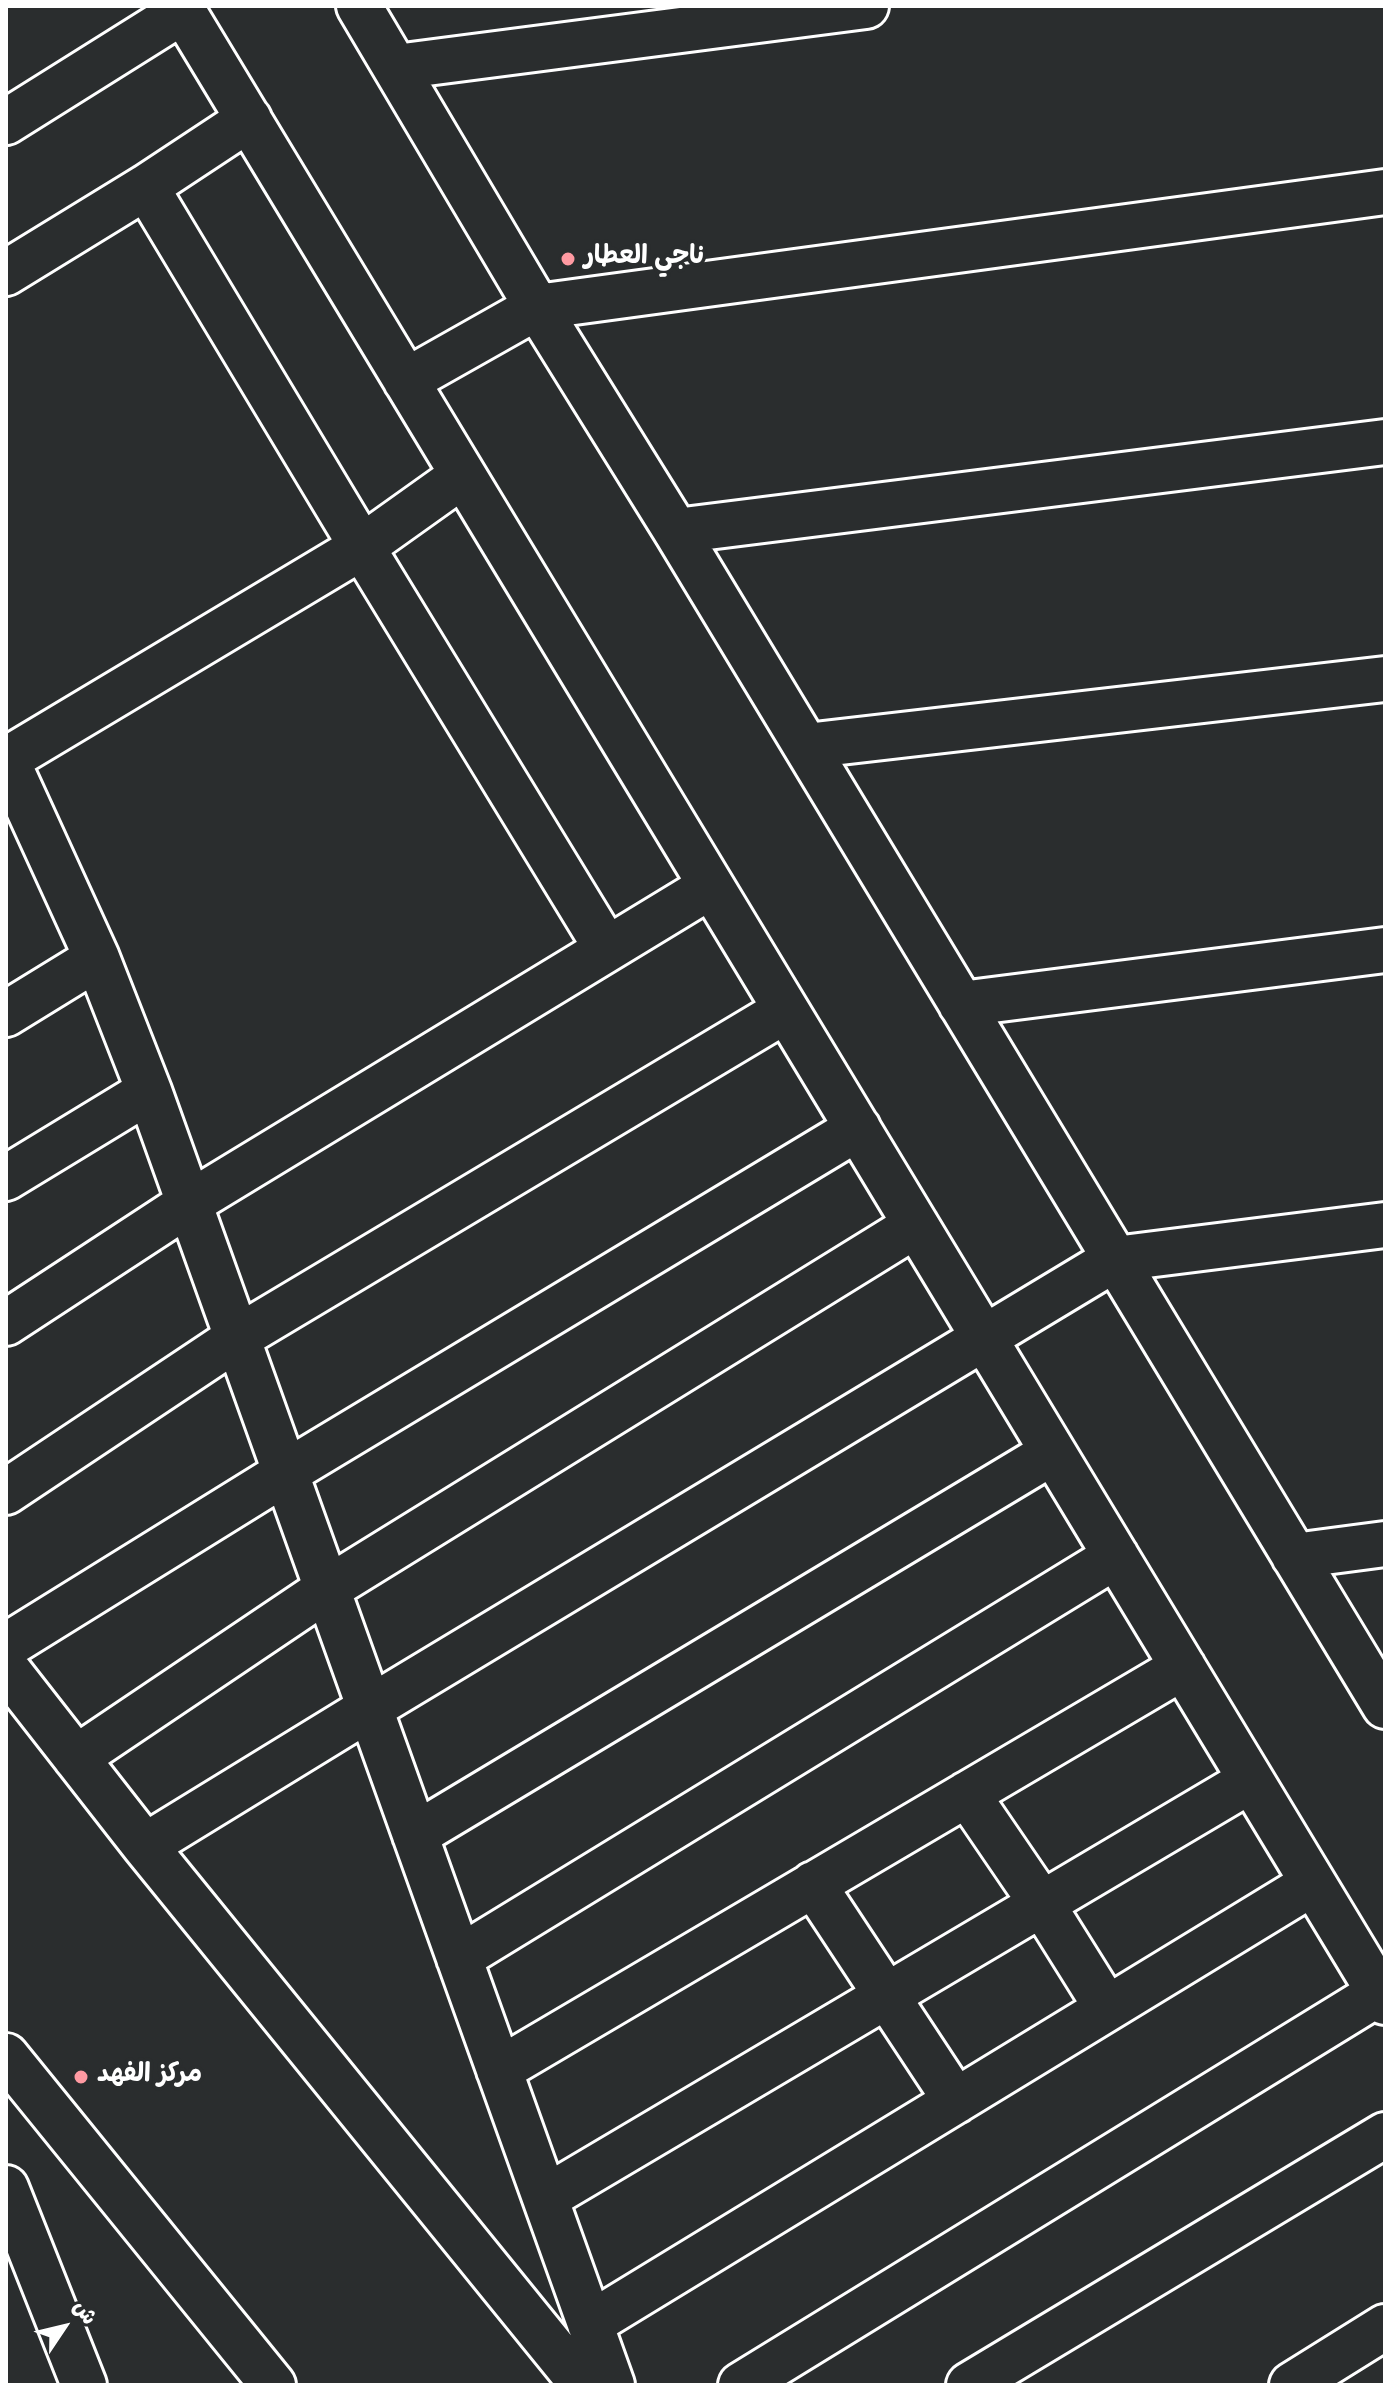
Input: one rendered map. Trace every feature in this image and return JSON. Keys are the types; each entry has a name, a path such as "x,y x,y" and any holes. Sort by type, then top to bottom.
{"street":[{"path":"359,6 537,307 676,531 1385,1706"},
{"path":"396,67 866,6"},
{"path":"6,122 181,9 1382,1998 741,2385"},
{"path":"6,273 249,119"},
{"path":"146,187 607,949"},
{"path":"406,381 537,307 1385,192"},
{"path":"676,531 1385,442"},
{"path":"463,475 362,547 6,760 97,958 149,1091 612,2385"},
{"path":"806,746 1385,679"},
{"path":"6,1323 188,1204 711,886"},
{"path":"961,1004 1385,950"},
{"path":"6,1014 97,958"},
{"path":"6,1492 237,1338 786,1010"},
{"path":"6,1178 149,1091"},
{"path":"6,1646 285,1473 858,1128"},
{"path":"76,1758 327,1589 916,1225"},
{"path":"145,1846 1115,1259 1385,1225"},
{"path":"415,1835 1053,1452"},
{"path":"1294,1556 1385,1544"},
{"path":"459,1958 1116,1556"},
{"path":"499,2070 1183,1667"},
{"path":"6,1668 145,1846 583,2385"},
{"path":"545,2198 1251,1780"},
{"path":"967,1794 1042,1904 1107,2008"},
{"path":"590,2324 1313,1883"},
{"path":"813,1884 956,2101"},
{"path":"6,2056 273,2385"},
{"path":"969,2385 1385,2135"},
{"path":"6,2188 84,2385"},
{"path":"1292,2385 1385,2327"}],"place":[{"name":"ناجي العطار","path":"568,259"},
{"name":"مركز الفهد","path":"81,2077"}]}
